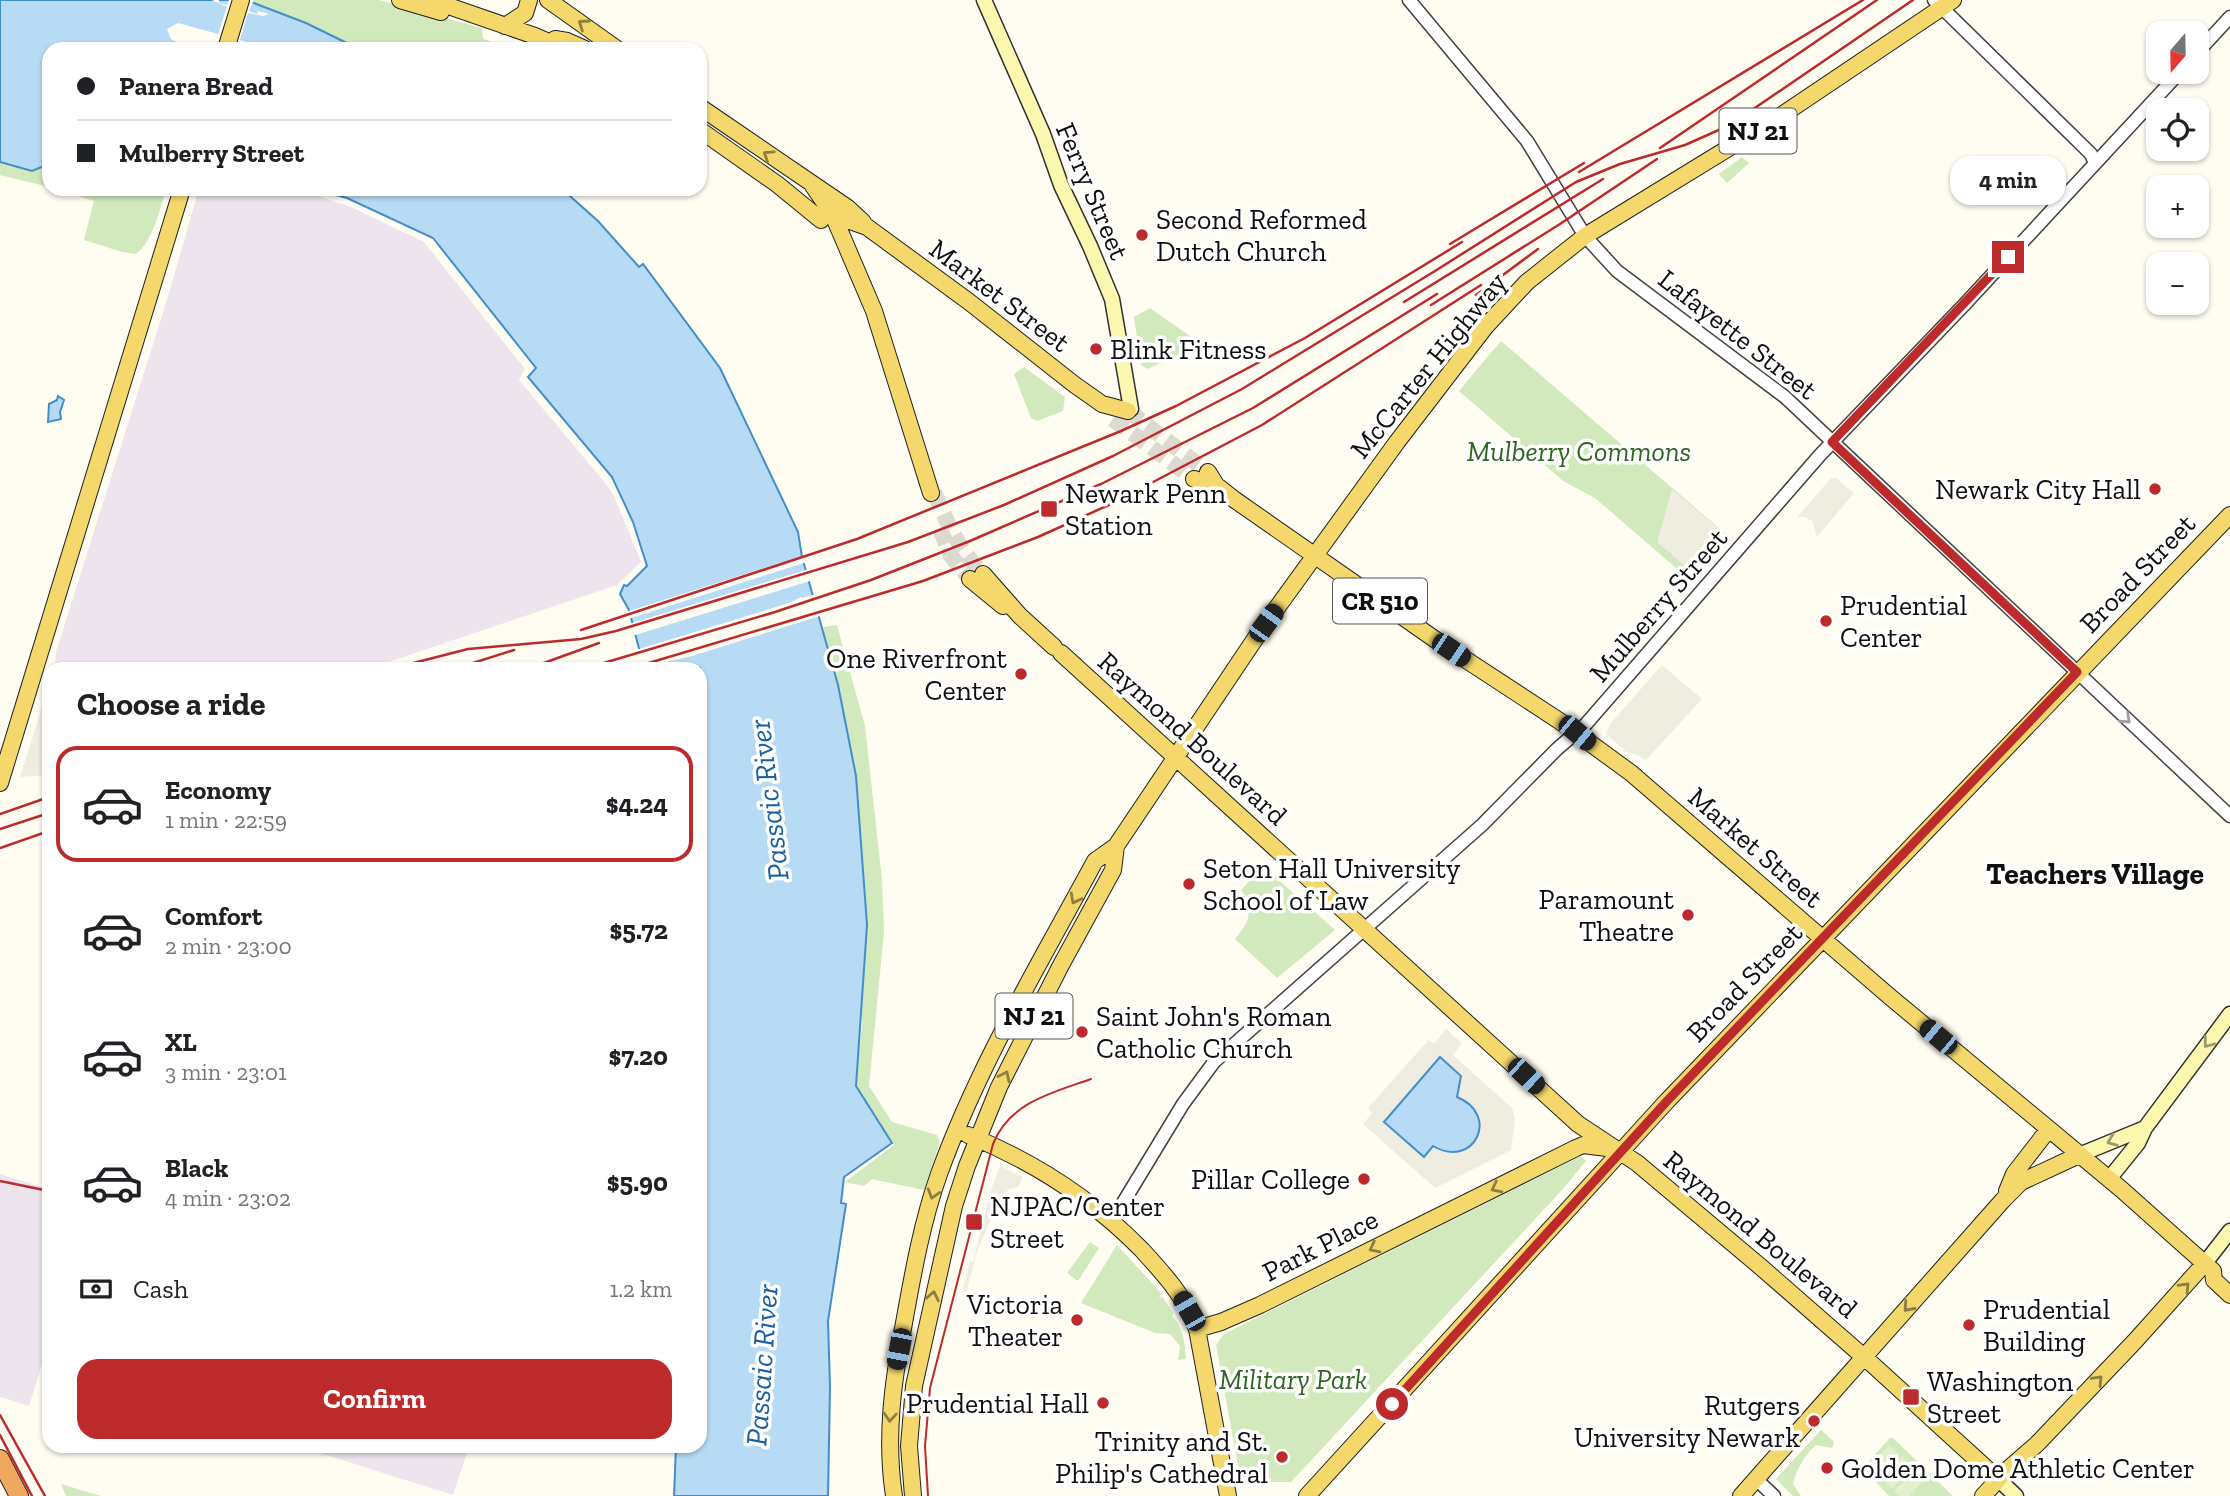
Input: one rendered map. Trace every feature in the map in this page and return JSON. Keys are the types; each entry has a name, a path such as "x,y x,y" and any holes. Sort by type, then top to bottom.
{"highway":[{"path":"0,1459 19,1496"}],"main road":[{"path":"228,42 241,0"},
{"path":"400,0 447,14 487,20"},
{"path":"430,0 549,42"},
{"path":"505,26 525,13 529,0"},
{"path":"548,0 607,42"},
{"name":"Ferry Street","path":"984,0 1112,299 1129,406"},
{"name":"McCarter Highway","path":"894,1496 889,1434 892,1395 909,1294 928,1208 956,1130 986,1065 1095,861 1116,846 1264,627 1384,460 1486,326 1527,282 1585,236 1776,120 1944,2"},
{"path":"535,36 569,42"},
{"name":"Market Street","path":"707,112 859,217 867,227 1102,404 1112,419"},
{"path":"707,135 814,213 849,249"},
{"path":"811,183 833,215 874,311 931,488"},
{"path":"0,783 180,196"},
{"name":"Market Street","path":"814,213 833,215 867,227"},
{"path":"849,249 861,235 886,241"},
{"name":"Market Street","path":"1102,404 1129,406"},
{"name":"Market Street","path":"1206,479 1448,648 1577,733 1641,781 1822,939 2109,1179 2209,1267 2214,1280 2230,1295"},
{"name":"Broad Street","path":"1307,1496 1674,1093 2230,514"},
{"name":"Raymond Boulevard","path":"976,577 1364,931 1501,1052 1578,1125 1647,1172 1864,1357 2016,1496"},
{"name":"McCarter Highway","path":"913,1496 910,1426 916,1375 951,1219 978,1138 1018,1048 1113,870 1116,846"},
{"path":"2109,1179 2230,1014"},
{"path":"1741,1496 2021,1182 2146,1128"},
{"path":"956,1130 1010,1152 1053,1176 1112,1221 1173,1285 1189,1311 1196,1329 1228,1496"},
{"path":"2003,1200 2014,1174 2048,1130"},
{"name":"Park Place","path":"1196,1329 1244,1312 1583,1145 1621,1152"},
{"path":"1983,1496 2037,1444 2178,1295 2209,1267 2230,1231"},
{"path":"2209,1267 2230,1273"},
{"path":"887,1496 890,1470"}],"street":[{"name":"Lafayette Street","path":"1409,0 1527,141 1585,236 1616,271 1784,397 2230,816"},
{"path":"1944,2 2091,154 2095,163"},
{"path":"2209,40 2230,17"},
{"name":"Mulberry Street","path":"1112,1221 1183,1104 1214,1062 1482,825 1556,749 1594,717 1832,442 2169,84"},
{"path":"1756,1479 1774,1496"}],"shaded area":[{"path":"197,196 317,196 351,207 424,242 525,369 519,380 606,484 614,496 641,562 617,585 389,662 55,662 56,652"},
{"path":"1831,478 1836,478 1854,493 1817,537 1812,521 1797,517"},
{"name":"Mulberry Commons","path":"1672,489 1726,535 1694,574 1657,542"},
{"path":"1662,665 1702,699 1646,760 1626,752 1606,734 1610,724"},
{"path":"42,707 42,775 20,777"},
{"path":"1446,1029 1462,1043 1453,1055 1512,1108 1515,1119 1511,1150 1435,1188 1363,1124 1372,1113 1368,1108 1429,1040 1434,1044","holes":["1457,1097 1466,1100 1480,1123 1475,1141 1441,1151 1433,1146 1424,1157"]},
{"path":"1000,1166 1023,1177 1018,1187 1009,1189 999,1199 977,1252 966,1293 962,1292 970,1261 973,1262 991,1190"},
{"path":"0,1174 42,1187 42,1364 29,1406 0,1397"},
{"path":"320,1453 467,1453 453,1495"}],"green space":[{"path":"246,0 379,0 482,28 483,39 492,42 345,42 306,23"},
{"path":"1742,157 1749,163 1727,183 1719,174"},
{"path":"0,162 32,171 42,167 42,185 0,175"},
{"path":"79,196 164,196 151,233 136,254 84,240 94,201"},
{"path":"1150,308 1200,343 1200,346 1147,369 1141,365 1134,317"},
{"name":"Mulberry Commons","path":"1501,341 1727,535 1690,580 1595,498 1563,481 1459,391"},
{"path":"1024,367 1065,397 1063,411 1037,421 1031,418 1014,374"},
{"path":"837,625 865,726 882,880 884,932 869,1086 892,1122 937,1135 940,1142 924,1190 872,1179 864,1186 845,1182 894,1145 856,1086 867,925 823,627"},
{"path":"1263,866 1335,930 1277,978 1235,939 1247,921 1249,910 1241,890"},
{"name":"Military Park","path":"1581,1156 1586,1161 1562,1190 1291,1482 1241,1482 1216,1345 1224,1334"},
{"path":"1090,1242 1099,1248 1078,1281 1067,1273"},
{"path":"1117,1245 1161,1293 1159,1298 1162,1296 1181,1330 1186,1359 1178,1360 1180,1346 1170,1334 1155,1333 1081,1303"},
{"path":"1821,1430 1834,1442 1832,1448 1816,1445 1808,1453 1793,1484 1801,1496 1793,1496 1776,1479"},
{"path":"1890,1438 1953,1496 1889,1496 1863,1468"},
{"path":"1889,1445 1899,1455 1879,1476 1869,1466"},
{"path":"1902,1457 1912,1467 1892,1489 1881,1479"},
{"path":"1915,1470 1925,1479 1909,1496 1899,1496 1894,1491"},
{"path":"61,1484 101,1496 66,1496"}],"water":[{"path":"0,0 246,0 306,23 345,42 42,42 42,167 32,171 0,162"},
{"name":"Passaic River","path":"339,196 570,196 598,221 639,267 643,264 720,368 798,532 802,557 838,685 856,776 867,925 856,1086 892,1143 844,1177 841,1203 846,1204 828,1321 828,1496 674,1496 676,1453 707,1453 707,662 642,662 629,610 620,594 624,585 627,586 647,566 633,522 612,477 528,377 536,368 433,238"},
{"path":"58,396 64,400 61,419 48,422 49,404 57,400"},
{"path":"1440,1057 1461,1076 1457,1097 1470,1105 1478,1116 1480,1127 1470,1146 1460,1151 1448,1152 1433,1146 1424,1157 1384,1122"}],"pier":[{"path":"212,0 219,0 219,3 227,5 229,0 254,0 249,11 269,14 263,16 248,13 240,40 246,42 177,42 171,39 167,29 178,23 218,34 227,7"},
{"path":"805,555 807,562 628,619 626,612"},
{"path":"809,569 813,580 632,636 629,624"},
{"path":"817,594 823,615 692,656 666,662 639,662 636,650"}],"tunnel":[{"path":"1128,411 1208,472"},
{"path":"1113,419 1194,479"},
{"path":"934,492 960,546 983,574"},
{"path":"940,529 951,556 970,579"}],"tram line":[{"path":"928,1496 925,1446 930,1388 993,1144 1000,1130 1021,1109 1047,1095 1091,1079"}],"railway":[{"path":"1579,172 1863,0"},
{"path":"1660,148 1877,0"},
{"path":"417,662 468,649 581,639 616,631 908,542 1004,505 1113,456 1242,389 1576,182 1620,164 1685,145 1730,125 1913,0"},
{"path":"1431,305 1657,159"},
{"path":"1450,244 1584,163"},
{"path":"1404,302 1603,179"},
{"path":"581,630 857,539 1121,431 1176,406 1305,338 1462,242"},
{"path":"1476,295 1538,249"},
{"path":"652,662 923,581 1038,537 1111,504 1262,425 1481,285"},
{"path":"607,662 871,580 970,541 1101,484 1253,408 1437,294"},
{"path":"547,662 599,643"},
{"path":"476,662 514,650"},
{"path":"0,814 42,799"},
{"path":"0,829 42,815"},
{"path":"0,848 42,833"},
{"path":"0,1181 42,1190"},
{"path":"0,1415 45,1496"},
{"path":"0,1435 32,1496"}],"place":[{"name":"Second Reformed Dutch Church","path":"1142,235"},
{"name":"Blink Fitness","path":"1096,349"},
{"name":"Newark City Hall","path":"2155,489"},
{"name":"Newark Penn Station","path":"1049,509"},
{"name":"Prudential Center","path":"1826,621"},
{"name":"One Riverfront Center","path":"1021,674"},
{"name":"Seton Hall University School of Law","path":"1189,884"},
{"name":"Paramount Theatre","path":"1688,915"},
{"name":"Saint John's Roman Catholic Church","path":"1082,1032"},
{"name":"Pillar College","path":"1364,1179"},
{"name":"NJPAC/Center Street","path":"974,1222"},
{"name":"Victoria Theater","path":"1077,1320"},
{"name":"Prudential Building","path":"1969,1325"},
{"name":"Washington Street","path":"1911,1397"},
{"name":"Prudential Hall","path":"1103,1403"},
{"name":"Rutgers University Newark","path":"1814,1421"},
{"name":"Trinity and St. Philip's Cathedral","path":"1282,1457"},
{"name":"Golden Dome Athletic Center","path":"1827,1468"}],"district":[{"name":"Teachers Village","path":"2095,874"}],"route":[{"path":"1392,1404 1667,1101 2077,672 1832,442 2008,257"}]}
